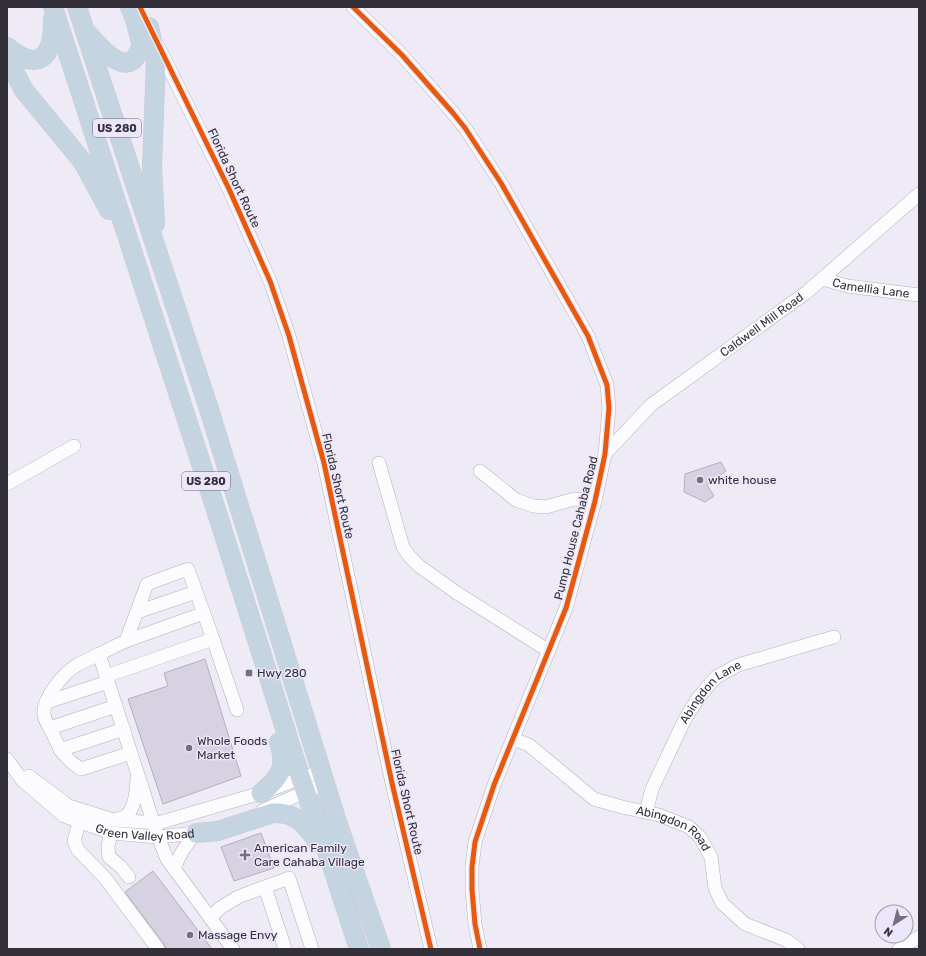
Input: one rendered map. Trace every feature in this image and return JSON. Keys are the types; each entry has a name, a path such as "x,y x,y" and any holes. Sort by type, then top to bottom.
{"highway":[{"name":"US 280","path":"77,7 244,521 339,829 381,949"},
{"path":"84,30 103,50 117,60 128,62 134,60 142,46 135,19 130,7"},
{"name":"US 280","path":"53,9 303,785 329,857 359,949"},
{"path":"7,47 16,55 25,59 40,59 47,53 52,41 53,9"},
{"path":"149,27 156,59 152,166 156,249"},
{"path":"7,57 23,89 84,162 132,253"},
{"path":"261,793 279,776 283,765 283,754 269,708 274,692"},
{"path":"196,832 218,831 273,813 281,812 300,820 329,857"}],"street":[{"path":"140,7 149,27"},
{"name":"Pump House Cahaba Road","path":"359,9 423,78 465,128 501,183 588,336 607,385 609,408 605,454 595,501 566,608 494,785 475,842 472,867 472,890 475,924 480,949"},
{"name":"Florida Short Route","path":"149,27 228,188 270,281 289,336 324,463 392,783 431,949"},
{"name":"Caldwell Mill Road","path":"605,454 651,405 807,292 919,194"},
{"name":"Camellia Lane","path":"823,279 847,286 919,295"},
{"path":"7,484 74,446"},
{"path":"380,463 403,547 410,557 457,593 549,651"},
{"path":"480,471 516,500 533,506 546,507 574,499 595,501"},
{"path":"126,640 147,584 188,569 214,639 237,710"},
{"path":"137,612 196,592"},
{"path":"132,753 81,769 72,764 60,750 44,715 49,695 61,679 76,665 126,640 204,613"},
{"name":"Abingdon Lane","path":"646,812 652,789 684,721 698,698 716,677 738,665 834,637"},
{"path":"47,702 214,639"},
{"path":"99,654 158,837 167,859 233,949"},
{"path":"50,728 116,706"},
{"path":"60,750 124,729"},
{"name":"Abingdon Road","path":"512,739 529,745 594,799 658,815 689,827 700,837 710,858 715,888 722,903 745,924 786,940 798,949"},
{"name":"Green Valley Road","path":"7,751 28,775 69,806 113,820 158,823 261,793 303,785"},
{"name":"Green Valley Road","path":"7,759 22,780 64,816 111,833 158,837 196,832 264,810 303,785 323,777"},
{"path":"113,820 126,816 132,807 137,790 138,772"},
{"path":"79,822 74,841 78,850 105,878 158,949"},
{"path":"174,869 178,856 188,840 196,832"},
{"path":"111,833 108,846 109,857 121,867 129,877"},
{"path":"210,918 230,901 289,878 312,949"},
{"path":"265,887 285,949"},
{"path":"899,949 919,937"}],"building":[{"name":"white house","path":"721,462 726,471 707,485 714,496 705,502 684,492 685,474"},
{"name":"Whole Foods Market","path":"205,659 241,776 163,804 128,699 168,686 164,673"},
{"path":"261,833 274,868 234,881 221,847"},
{"path":"153,871 212,949 166,949 164,944 125,892"}],"cycle path":[{"path":"140,7 229,189 270,281 289,336 324,463 392,783 431,949"},
{"path":"353,7 402,55 465,128 501,183 588,336 607,385 609,408 605,454 595,501 566,608 494,785 475,842 472,867 472,890 475,924 480,949"}],"place":[{"name":"white house","path":"700,480"},
{"name":"Hwy 280","path":"249,673"},
{"name":"Whole Foods Market","path":"189,748"},
{"name":"American Family Care Cahaba Village","path":"245,855"},
{"name":"Massage Envy","path":"190,935"}]}
